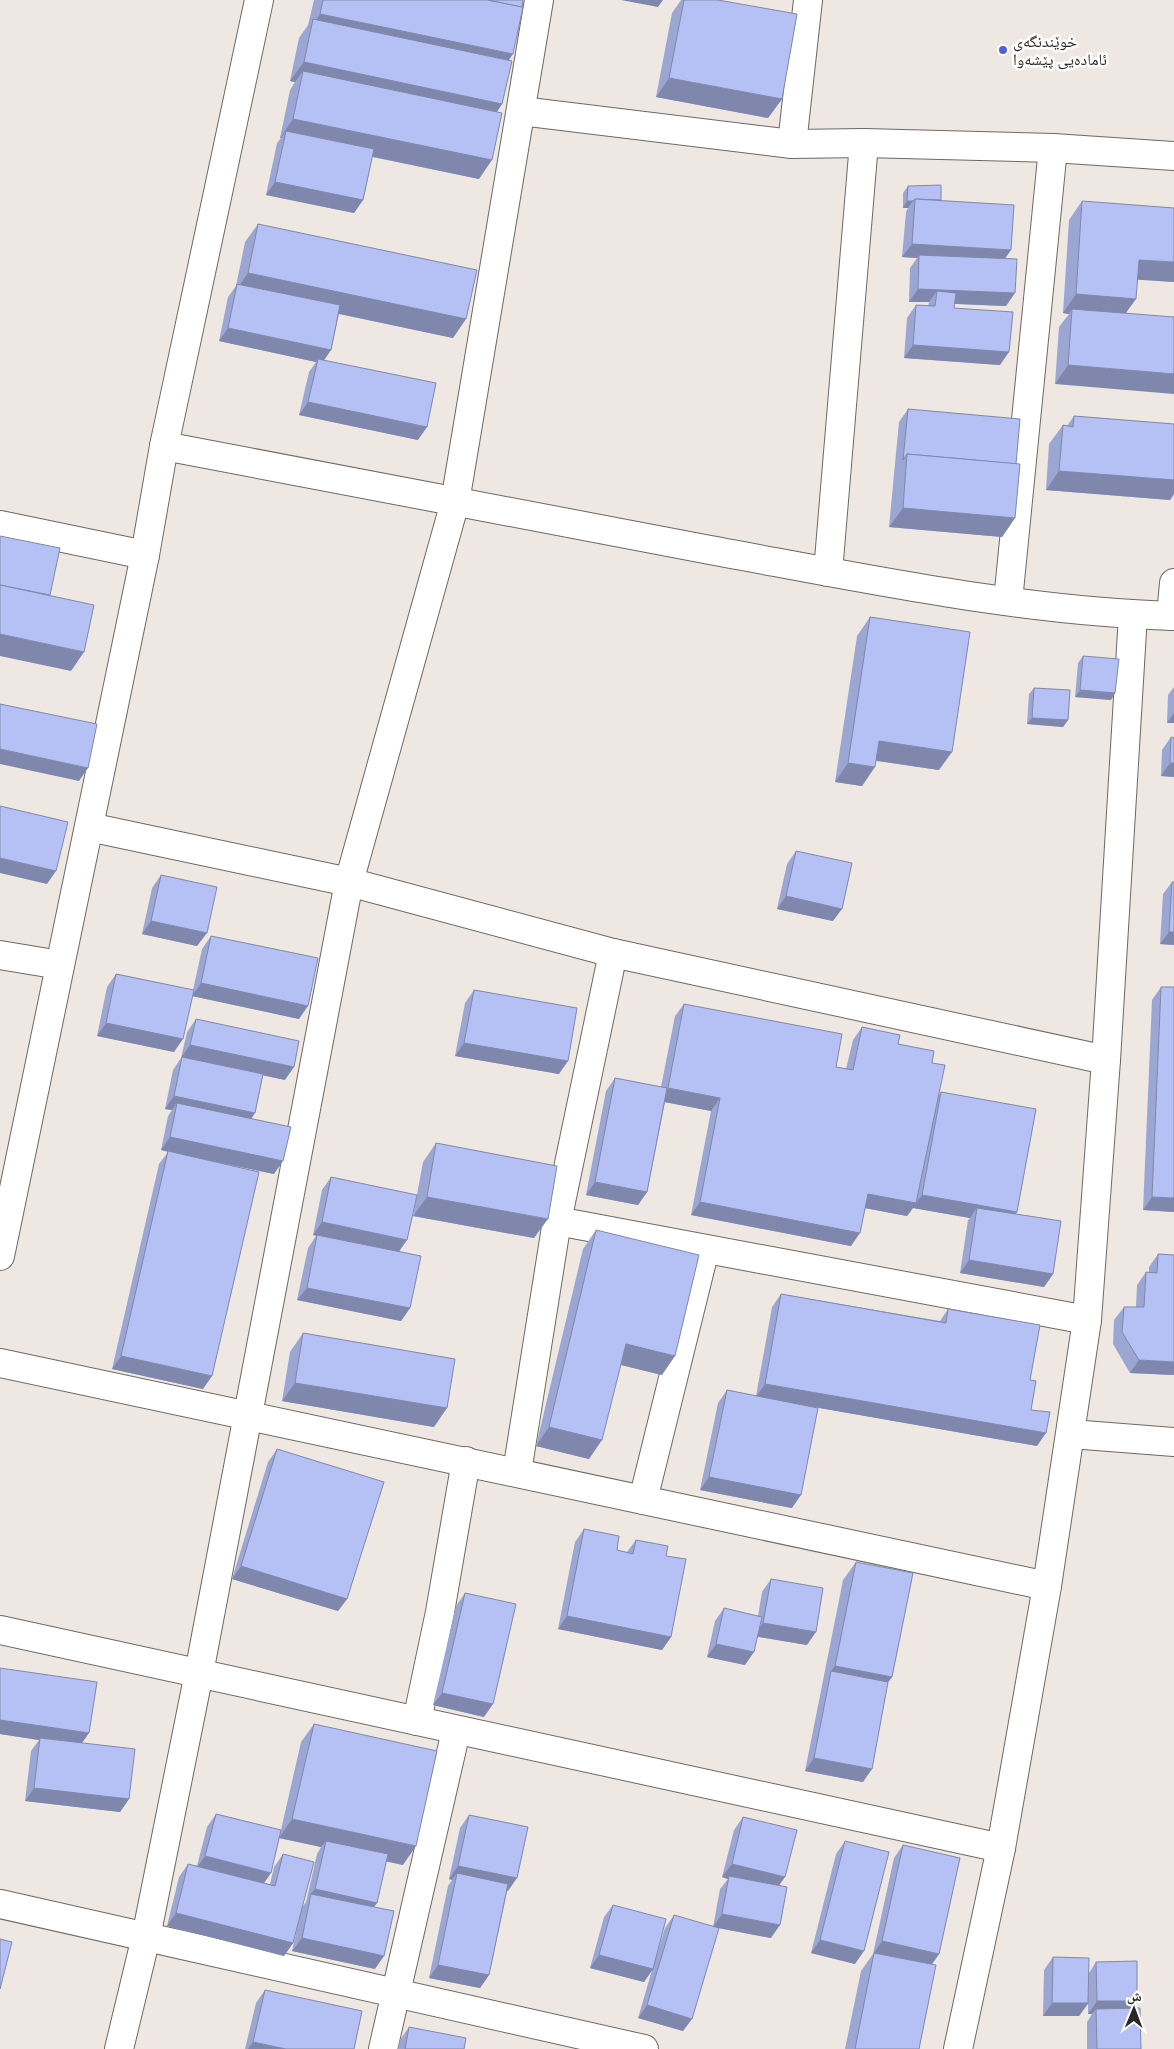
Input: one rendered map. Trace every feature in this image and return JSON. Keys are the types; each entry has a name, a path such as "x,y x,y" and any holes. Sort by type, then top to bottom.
{"street":[{"path":"0,1256 145,554 164,446 259,0"},
{"path":"118,2049 146,1937 200,1673 246,1415 349,882 455,502 539,0"},
{"path":"792,144 808,0"},
{"path":"521,111 792,144 864,143 1053,148 1174,156"},
{"path":"828,572 864,143"},
{"path":"1008,601 1053,148"},
{"path":"164,446 828,572 1008,601 1133,615 1173,616 1174,584"},
{"path":"0,524 145,554"},
{"path":"958,2049 1001,1848 1047,1586 1087,1320 1106,1060 1133,615"},
{"path":"89,827 349,882 613,953 1106,1060"},
{"path":"517,1472 557,1221 613,953"},
{"path":"0,955 60,965"},
{"path":"557,1221 1087,1320"},
{"path":"643,1500 705,1249"},
{"path":"0,1362 1047,1586"},
{"path":"1071,1434 1174,1442"},
{"path":"417,1721 440,1612 466,1461"},
{"path":"0,1630 456,1731 1001,1848"},
{"path":"383,2049 456,1731"},
{"path":"0,1904 644,2049"}],"building":[{"path":"323,0 488,0 523,7 513,54 320,14"},
{"path":"488,0 523,0 522,7"},
{"path":"684,0 718,0 797,14 782,99 669,78"},
{"path":"313,19 512,61 502,104 304,62"},
{"path":"303,71 502,113 492,160 293,119"},
{"path":"286,131 374,149 363,200 275,182"},
{"path":"941,185 941,200 915,199 907,201 908,186"},
{"path":"915,199 1014,205 1011,250 912,244"},
{"path":"1082,201 1174,208 1174,262 1139,260 1136,299 1076,294"},
{"path":"258,224 477,270 466,319 248,273"},
{"path":"919,255 1017,259 1015,293 918,289"},
{"path":"237,284 340,305 331,350 228,328"},
{"path":"937,291 956,293 954,308 1013,312 1009,352 913,345 916,305 935,306"},
{"path":"1072,309 1174,317 1174,374 1068,365"},
{"path":"318,359 436,383 427,427 308,402"},
{"path":"908,409 1020,419 1016,464 907,454 903,460"},
{"path":"1074,416 1174,424 1174,480 1059,471 1063,425 1073,427"},
{"path":"907,454 1020,464 1015,518 903,508"},
{"path":"0,536 60,548 50,595 0,585"},
{"path":"0,585 94,605 84,652 0,634"},
{"path":"870,617 970,632 952,752 879,741 875,767 848,763"},
{"path":"1083,656 1119,659 1115,693 1080,690"},
{"path":"1034,688 1070,690 1068,720 1032,718"},
{"path":"0,704 97,724 88,768 0,749"},
{"path":"1171,737 1174,738 1174,763 1170,763"},
{"path":"0,806 68,822 56,871 0,858"},
{"path":"796,851 852,863 842,909 786,896"},
{"path":"161,875 217,887 207,933 151,921"},
{"path":"1172,882 1174,882 1174,932 1169,932"},
{"path":"211,936 318,958 308,1006 201,983"},
{"path":"116,974 194,990 183,1039 106,1023"},
{"path":"1161,987 1174,987 1174,1198 1152,1197"},
{"path":"474,990 577,1008 568,1061 464,1043"},
{"path":"684,1004 842,1034 836,1067 853,1070 862,1027 900,1035 898,1044 934,1051 932,1063 945,1065 916,1203 868,1194 860,1233 700,1202 720,1098 668,1088"},
{"path":"196,1019 299,1041 294,1067 190,1045"},
{"path":"182,1057 263,1074 255,1113 174,1096"},
{"path":"615,1078 667,1088 647,1192 595,1182"},
{"path":"941,1092 1036,1109 1017,1212 922,1195"},
{"path":"177,1103 291,1127 283,1161 170,1137"},
{"path":"436,1143 557,1166 548,1219 427,1197"},
{"path":"168,1151 259,1172 212,1376 121,1356"},
{"path":"331,1177 417,1195 407,1240 322,1222"},
{"path":"977,1208 1061,1221 1053,1274 969,1260"},
{"path":"596,1230 699,1255 675,1356 626,1344 602,1440 549,1427"},
{"path":"317,1235 421,1256 410,1308 307,1288"},
{"path":"1158,1254 1174,1255 1174,1362 1139,1360 1122,1332 1124,1307 1144,1307 1146,1272 1157,1273"},
{"path":"781,1294 946,1323 948,1309 1040,1325 1030,1380 1036,1381 1031,1410 1050,1412 1046,1433 765,1384"},
{"path":"303,1333 455,1359 447,1408 295,1383"},
{"path":"727,1390 818,1408 801,1495 709,1477"},
{"path":"277,1449 384,1482 347,1599 241,1566"},
{"path":"584,1529 619,1536 617,1550 633,1554 636,1540 668,1546 666,1556 686,1559 671,1637 567,1616"},
{"path":"856,1562 913,1573 892,1677 835,1666"},
{"path":"771,1579 823,1588 816,1632 763,1623"},
{"path":"465,1593 516,1604 493,1704 442,1693"},
{"path":"724,1608 762,1617 754,1652 716,1644"},
{"path":"0,1668 97,1682 89,1733 0,1720"},
{"path":"831,1671 888,1682 872,1769 814,1758"},
{"path":"314,1724 437,1751 416,1846 292,1819"},
{"path":"40,1738 135,1749 129,1799 34,1788"},
{"path":"216,1814 281,1830 271,1873 205,1856"},
{"path":"469,1815 528,1827 517,1878 458,1866"},
{"path":"743,1817 797,1830 785,1877 732,1864"},
{"path":"326,1841 388,1854 377,1903 315,1889"},
{"path":"845,1841 889,1852 864,1951 820,1940"},
{"path":"903,1845 960,1858 939,1954 882,1941"},
{"path":"283,1854 314,1862 293,1943 176,1913 188,1864 275,1886"},
{"path":"457,1873 508,1884 489,1975 438,1965"},
{"path":"729,1876 787,1887 780,1925 722,1914"},
{"path":"311,1894 394,1911 384,1956 302,1938"},
{"path":"613,1905 666,1919 653,1969 599,1955"},
{"path":"674,1915 719,1928 692,2019 647,2005"},
{"path":"0,1939 12,1942 0,1989"},
{"path":"874,1953 936,1965 919,2049 855,2049"},
{"path":"1053,1957 1089,1958 1088,2003 1052,2003"},
{"path":"1137,1961 1137,2001 1097,2001 1096,1962"},
{"path":"265,1990 362,2011 354,2049 286,2049 253,2042"},
{"path":"1140,2008 1141,2049 1097,2049 1096,2009"},
{"path":"409,2027 466,2038 464,2049 405,2049"}],"place":[{"name":"خوێندنگەی ئامادەیی پێشەوا","path":"1003,50"}]}
